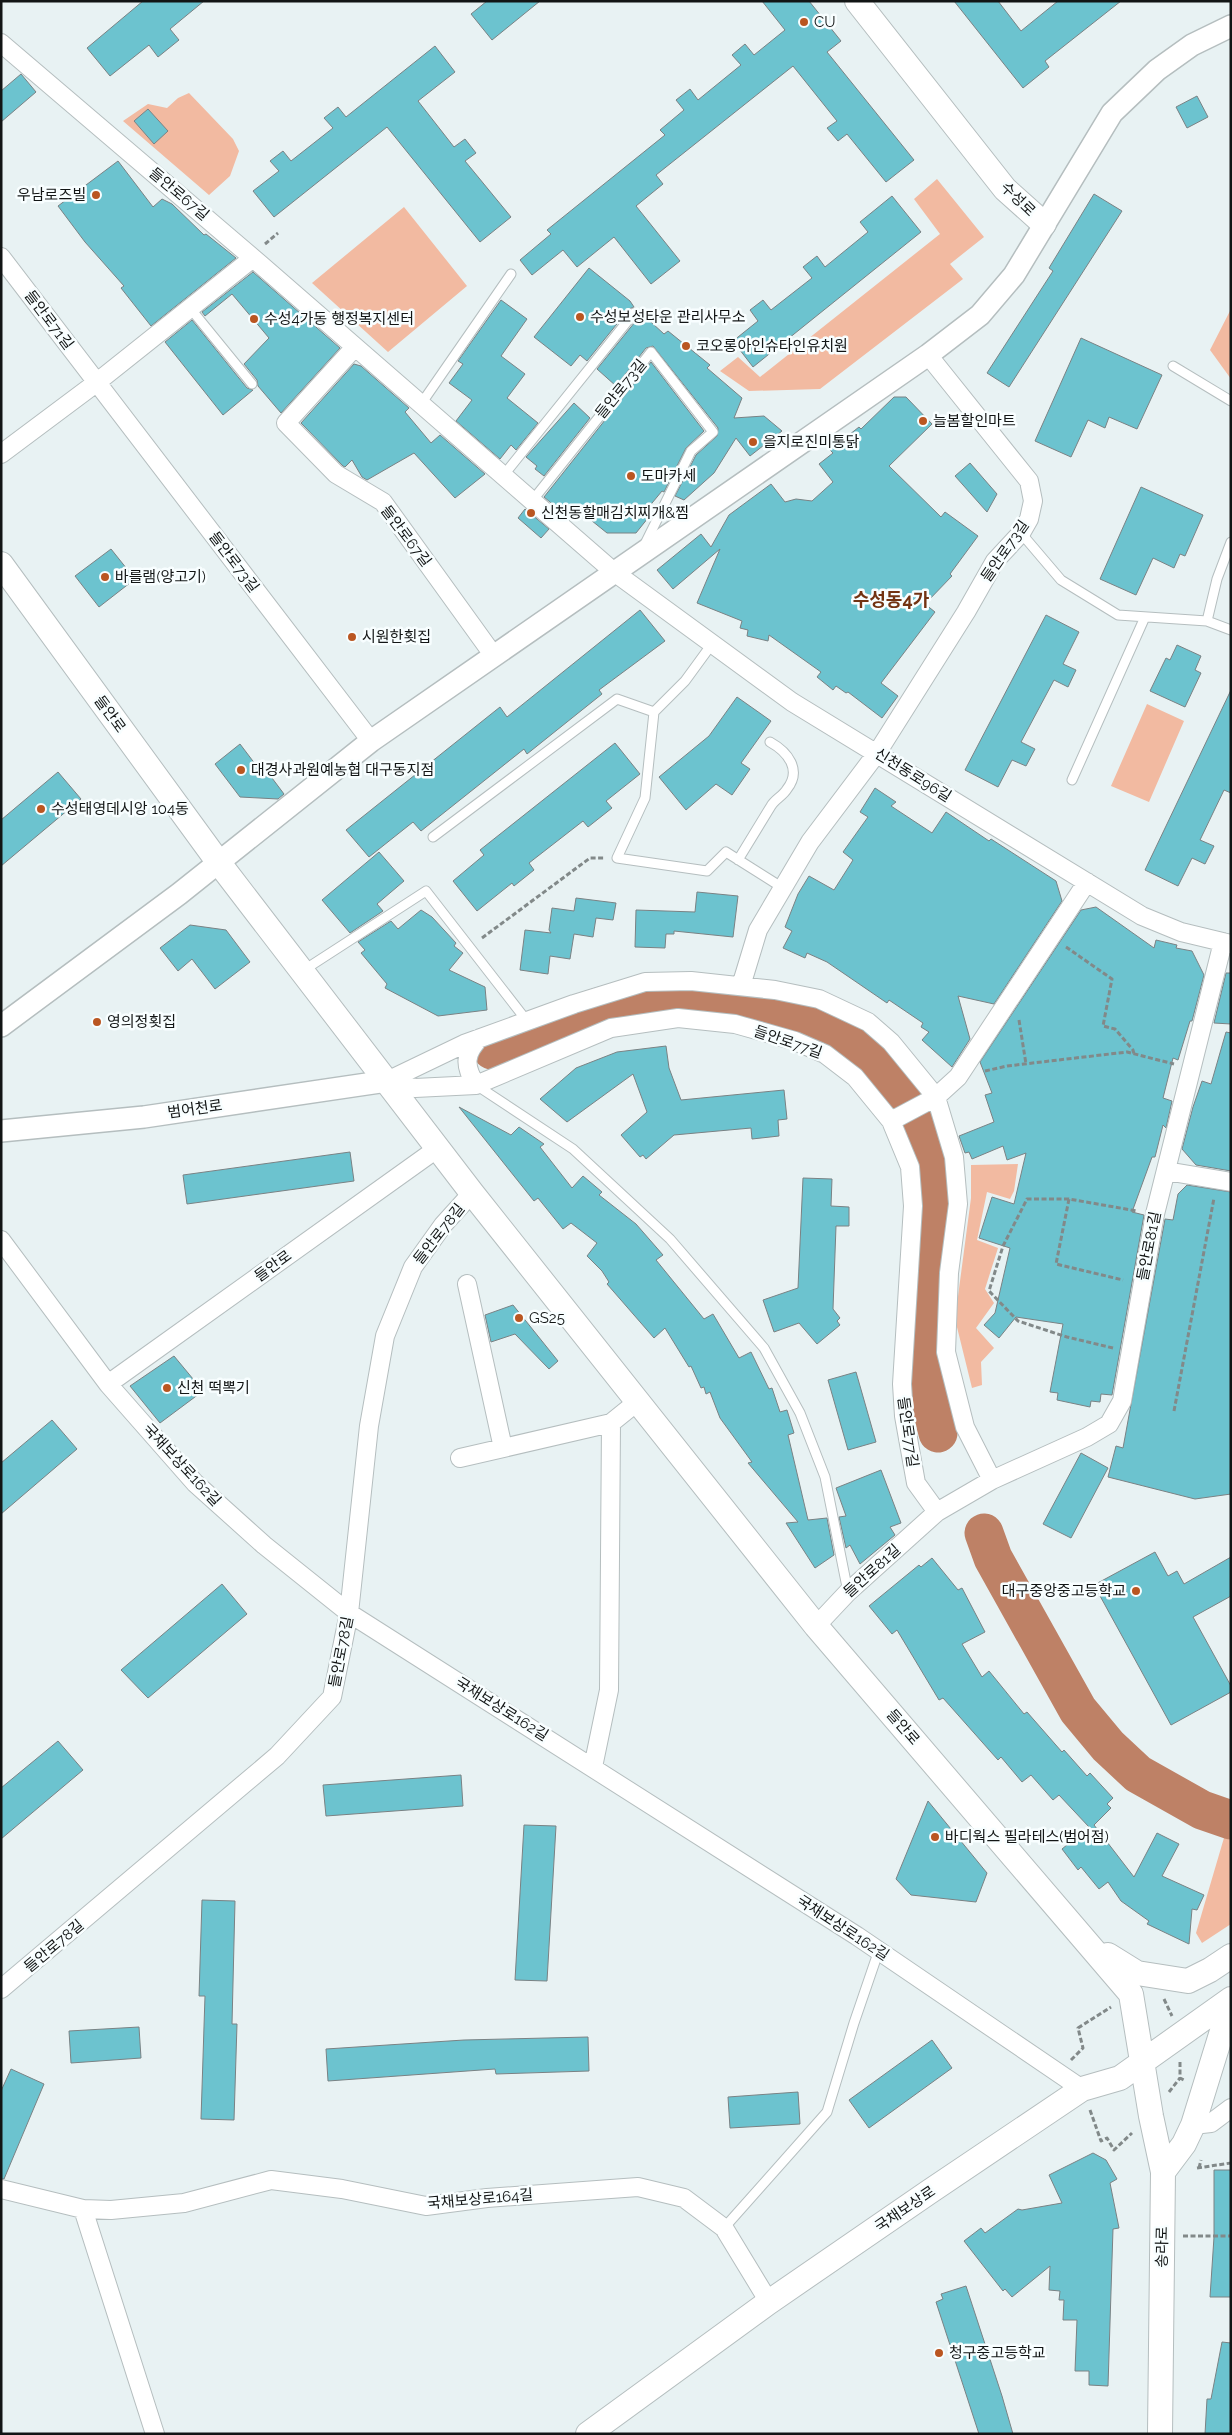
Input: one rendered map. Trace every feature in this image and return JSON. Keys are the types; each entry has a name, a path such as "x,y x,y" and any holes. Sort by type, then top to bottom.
{"main road":[{"name":"수성로","path":"857,1 1005,189 1044,224"},
{"name":"들안로","path":"1,564 219,863 472,1193 816,1626 1132,1994 1142,2062"},
{"path":"1089,1942 1137,1973 1188,1981 1210,1970 1231,1956"},
{"path":"1165,2171 1184,2144 1193,2126 1231,2001"},
{"name":"국채보상로","path":"588,2434 769,2302 1082,2089 1120,2078 1231,2001"},
{"name":"송라로","path":"1142,2062 1151,2116 1165,2171 1160,2434"}],"street":[{"name":"수성로","path":"1044,224 1112,113 1157,70 1192,45 1231,26"},
{"name":"들안로67길","path":"1,43 253,258 614,572"},
{"path":"1,1026 219,863 371,742 928,355 980,315 1014,275 1044,224"},
{"name":"들안로71길","path":"1,257 96,383"},
{"path":"1,454 96,383 253,258"},
{"name":"들안로67길","path":"355,347 286,423 336,474 382,502 494,656"},
{"name":"들안로73길","path":"741,986 758,930 810,842 877,753 966,612 995,561 1021,533 1029,519 1034,501 1029,481 928,355"},
{"name":"들안로73길","path":"96,383 371,742"},
{"name":"신천동로96길","path":"614,572 792,702 1142,916 1181,932 1227,943"},
{"path":"892,1121 936,1097 958,1077 1087,882"},
{"name":"들안로81길","path":"816,1626 848,1592 934,1516 992,1480 1109,1424 1122,1402 1132,1350 1141,1284 1155,1214 1191,1069 1227,943"},
{"path":"387,1081 480,1038 574,1004 645,982 691,981 741,986 819,998 868,1022 891,1042 936,1097 954,1157 958,1204 949,1273 946,1352 965,1427 992,1480"},
{"name":"들안로77길","path":"387,1081 415,1088 476,1085 611,1028 678,1018 735,1024 795,1041 825,1054 855,1077 892,1121 910,1167 913,1206 902,1384 904,1416 916,1483 934,1516"},
{"path":"476,1085 467,1062 469,1049 480,1038"},
{"name":"범어천로","path":"1,1131 144,1117 387,1081"},
{"name":"들안로","path":"108,1384 438,1148"},
{"path":"1166,1171 1224,1181"},
{"name":"들안로78길","path":"1,1989 277,1756 332,1697 350,1613 369,1426 385,1336 413,1267 442,1225 472,1193"},
{"name":"국채보상로162길","path":"1,1240 108,1384 195,1483 264,1545 350,1613 879,1950 1082,2089"},
{"path":"467,1284 503,1448"},
{"path":"460,1458 611,1423 638,1402"},
{"path":"593,1767 609,1690 611,1423"},
{"path":"1193,2126 1211,2123 1231,2108"},
{"name":"국채보상로164길","path":"1,2189 83,2209 111,2210 184,2203 271,2180 342,2189 426,2206 487,2198 638,2186 684,2198 724,2228 769,2302"},
{"path":"83,2209 155,2434"}],"lane":[{"path":"421,404 511,274"},
{"path":"190,308 252,384"},
{"path":"504,476 634,313"},
{"name":"들안로73길","path":"532,501 651,352 713,432 691,451 641,554"},
{"path":"1174,366 1231,401"},
{"path":"1021,533 1060,580 1118,615 1207,621 1231,630"},
{"path":"1207,621 1217,580 1231,542"},
{"path":"1072,780 1145,617"},
{"path":"712,644 685,681 654,712 645,798 617,858 707,871 726,852 783,888"},
{"path":"433,837 616,699 654,712"},
{"path":"738,860 773,803 787,790 792,782 794,770 792,760 778,746 770,742"},
{"path":"302,972 426,891 527,1021"},
{"path":"476,1085 573,1149 670,1239 764,1348 800,1412 825,1477 848,1592"},
{"path":"724,2228 827,2112 879,1950"}],"path":[{"path":"469,947 590,858 617,858"},
{"path":"1051,936 1112,979 1103,1026 1115,1029 1133,1050 1134,1054"},
{"path":"1014,992 1026,1064"},
{"path":"958,1077 1026,1064 1127,1052 1191,1069"},
{"path":"1174,1411 1224,1181"},
{"path":"1132,1350 1067,1337 1018,1322 989,1290 1003,1246 1027,1199 1069,1199 1155,1214"},
{"path":"1069,1199 1056,1264 1141,1284"},
{"path":"1165,2171 1203,2168 1231,2163"},
{"path":"1163,2237 1231,2236"}],"shaded area":[{"path":"189,93 233,139 239,151 230,176 209,195 123,121 148,104 167,108 178,98"},
{"path":"937,179 984,237 950,264 963,279 820,389 749,391 720,371 738,357 760,377 940,234 914,199"},
{"path":"404,207 467,286 388,352 312,283"},
{"path":"1231,309 1231,379 1210,350"},
{"path":"1147,704 1184,721 1149,802 1111,786"},
{"path":"1018,1164 1014,1191 1010,1199 987,1192 977,1240 998,1248 985,1289 994,1303 976,1328 994,1348 981,1362 982,1385 972,1388 955,1319 971,1198 971,1165"},
{"path":"1231,1814 1231,1924 1202,1943 1196,1933"}],"building":[{"path":"143,1 204,1 170,29 179,40 158,57 149,45 110,76 87,48"},
{"path":"487,1 540,1 492,40 471,14"},
{"path":"762,1 809,1 841,41 827,52 914,160 886,182 847,134 838,141 827,128 837,121 793,66 656,175 663,184 636,206 680,261 651,284 614,237 577,267 563,250 532,275 520,260 551,234 547,230 665,135 660,130 684,110 676,100 690,89 698,100 741,65 732,55 745,44 754,55 785,30"},
{"path":"954,1 998,1 1021,31 1058,1 1121,1 1045,61 1049,67 1023,88"},
{"path":"435,46 455,72 418,101 454,147 465,139 476,153 465,161 511,217 480,242 387,127 274,217 253,191 279,171 270,161 283,151 291,161 333,128 324,118 338,107 346,117"},
{"path":"21,74 36,92 1,122 1,91"},
{"path":"1197,96 1208,117 1187,128 1176,107"},
{"path":"148,109 168,131 154,144 134,121"},
{"path":"118,161 153,207 162,199 172,204 204,235 206,234 236,258 151,326 121,288 124,286 85,242 58,206"},
{"path":"1094,194 1122,211 1009,387 987,373 1053,271 1049,268"},
{"path":"892,196 921,232 753,367 733,341 758,321 750,310 763,300 771,310 812,278 803,267 817,256 825,267 868,232 860,222"},
{"name":"수성보성타운 관리사무소","path":"589,268 630,301 634,307 629,309 587,361 580,355 571,366 534,337"},
{"path":"253,272 340,348 281,413 258,386 257,380 244,364 269,338 232,294 205,316 202,312"},
{"path":"501,300 527,319 501,356 525,374 507,398 538,423 516,450 511,445 500,459 456,421 472,400 449,383 463,364 458,361"},
{"path":"640,312 664,334 668,331 710,365 707,368 742,398 734,418 764,416 782,431 750,456 736,438 714,473 684,500 675,496 696,455 717,436 718,428 653,346 646,348 616,386 597,369 639,317"},
{"path":"192,320 247,388 253,390 223,415 165,342"},
{"path":"1081,338 1162,375 1137,429 1109,417 1105,428 1088,420 1071,457 1035,441"},
{"path":"651,362 704,431 686,448 664,492 662,491 643,514 648,518 636,533 607,533 571,504 563,513 544,497"},
{"path":"354,364 361,366 409,408 405,412 431,443 440,435 485,474 455,498 414,453 367,480 362,477 352,460 345,467 343,466 301,423"},
{"path":"894,397 906,397 932,424 889,466 941,517 945,512 978,536 950,574 952,576 925,604 935,612 881,683 898,696 882,718 848,692 846,693 836,686 833,690 817,677 821,672 769,635 768,641 747,636 748,630 740,628 742,621 697,603 720,549 673,589 657,570 701,534 711,547 729,515 771,484 785,502 796,499 812,501 833,482 819,464 833,453 830,450 859,427 861,429"},
{"path":"574,403 590,418 544,476 535,469 537,466 526,457"},
{"path":"970,463 997,494 987,512 955,476"},
{"path":"1141,487 1203,515 1185,556 1180,554 1174,568 1153,558 1136,595 1100,579"},
{"name":"신천동할매김치찌개&찜","path":"525,509 549,529 541,538 518,518"},
{"name":"바를램(양고기)","path":"111,549 135,579 99,607 75,576"},
{"path":"640,610 665,641 599,690 602,694 527,754 524,749 421,831 413,822 369,857 346,830 500,707 507,717"},
{"path":"1046,615 1079,632 1063,664 1076,670 1068,687 1054,680 1021,742 1035,749 1026,766 1012,760 998,787 965,770"},
{"path":"1177,645 1201,656 1195,670 1201,673 1185,707 1150,691 1166,658 1170,660"},
{"path":"1231,690 1231,793 1224,790 1200,840 1214,846 1205,864 1192,858 1178,886 1145,870"},
{"path":"737,697 771,721 741,763 750,769 732,795 716,784 686,810 659,777 709,736"},
{"path":"615,743 640,774 606,801 612,808 588,827 583,821 529,863 534,870 514,886 512,883 477,911 453,881 484,855 480,850"},
{"path":"240,744 265,777 269,774 284,794 278,799 240,797 215,764"},
{"name":"수성태영데시앙 104동","path":"58,772 81,799 1,866 1,820"},
{"path":"875,788 896,802 891,806 932,833 946,812 989,841 991,839 1056,881 1062,901 994,1004 958,996 970,1039 952,1067 922,1040 929,1032 921,1027 923,1023 889,1000 887,1003 827,962 807,953 805,958 783,948 792,931 785,927 798,894 809,876 834,890 853,860 843,852 868,817 860,812"},
{"path":"379,852 404,881 377,904 383,911 350,933 322,900"},
{"path":"697,892 738,896 733,937 674,931 674,934 666,934 665,948 635,947 636,910 695,912"},
{"path":"576,898 616,903 613,920 596,918 593,937 574,934 570,959 550,956 548,974 520,970 525,930 551,933 549,930 552,908 574,911"},
{"path":"1096,907 1154,948 1156,940 1177,945 1176,948 1192,951 1204,975 1192,1021 1190,1021 1178,1060 1173,1058 1163,1098 1172,1101 1166,1128 1163,1125 1155,1157 1152,1157 1132,1212 1144,1215 1112,1395 1101,1394 1100,1402 1091,1401 1090,1407 1057,1400 1058,1393 1050,1392 1063,1324 1016,1317 999,1338 984,1325 995,1313 1010,1248 979,1238 992,1197 1014,1204 1026,1153 1007,1160 1003,1146 972,1159 969,1152 965,1153 959,1136 994,1122 985,1095 992,1093 980,1062 1081,910"},
{"path":"421,910 432,917 456,943 454,946 463,953 449,970 485,987 487,1010 438,1016 385,988 387,984 361,953 365,950 358,942 391,921 398,929"},
{"path":"190,925 226,930 250,962 215,989 192,959 178,971 160,948"},
{"path":"1226,973 1231,973 1231,1024 1214,1023"},
{"path":"1226,1032 1231,1033 1231,1171 1196,1165 1182,1149 1202,1081 1211,1084"},
{"path":"666,1046 669,1068 681,1100 784,1090 787,1119 778,1120 779,1136 752,1139 751,1128 674,1135 646,1159 643,1155 640,1157 621,1135 647,1112 633,1074 567,1122 540,1099 576,1068 617,1052"},
{"path":"459,1107 511,1135 519,1127 544,1144 540,1147 572,1188 583,1176 602,1192 599,1195 636,1224 663,1255 656,1260 704,1319 713,1314 739,1358 751,1352 769,1389 772,1388 780,1412 787,1410 794,1433 788,1435 808,1520 827,1518 834,1555 815,1568 786,1523 798,1522 748,1463 752,1462 720,1418 710,1392 706,1394 704,1387 701,1388 691,1366 689,1367 665,1328 654,1338 607,1284 609,1282 602,1271 587,1256 597,1243 571,1223 563,1229 538,1198 534,1201"},
{"path":"350,1152 354,1181 187,1204 183,1175"},
{"path":"803,1178 832,1179 831,1206 849,1207 849,1226 836,1226 833,1309 840,1318 837,1321 840,1325 817,1344 799,1323 774,1332 763,1300 798,1288"},
{"path":"1187,1185 1231,1192 1231,1494 1195,1499 1108,1477 1116,1446 1123,1448 1165,1219 1173,1220 1178,1194"},
{"path":"513,1305 558,1361 549,1369 515,1334 491,1342 485,1315"},
{"name":"신천 떡뽁기","path":"174,1356 203,1391 160,1423 130,1386"},
{"path":"856,1372 876,1442 848,1450 828,1380"},
{"path":"52,1420 77,1449 1,1514 1,1463"},
{"path":"1081,1453 1108,1468 1071,1538 1043,1524"},
{"path":"881,1470 901,1523 890,1527 895,1535 860,1564 850,1545 846,1548 839,1517 846,1516 836,1488"},
{"path":"1155,1552 1168,1576 1177,1571 1184,1584 1231,1557 1231,1596 1193,1617 1231,1686 1231,1692 1171,1725 1094,1585"},
{"path":"932,1558 958,1590 962,1588 985,1632 962,1644 982,1677 989,1671 1024,1714 1027,1712 1062,1752 1064,1750 1087,1776 1090,1773 1113,1798 1107,1804 1111,1808 1094,1825 1134,1877 1157,1833 1179,1844 1162,1876 1204,1895 1197,1910 1192,1909 1189,1944 1147,1924 1149,1921 1121,1901 1108,1882 1099,1889 1081,1867 1078,1870 1062,1849 1089,1827 1059,1795 1053,1800 1031,1775 1022,1782 1001,1757 998,1760 943,1698 939,1700 897,1630 892,1634 869,1606 919,1565 921,1567"},
{"path":"222,1584 247,1614 148,1698 121,1670"},
{"path":"58,1741 83,1770 1,1839 1,1788"},
{"path":"461,1775 463,1806 326,1816 323,1785"},
{"name":"바디웍스 필라테스(범어점)","path":"928,1801 987,1873 976,1902 911,1895 896,1879"},
{"path":"524,1825 556,1826 547,1981 515,1980"},
{"path":"202,1900 235,1901 232,2024 237,2024 234,2120 201,2119 205,1996 199,1996"},
{"path":"139,2027 141,2058 71,2063 69,2031"},
{"path":"588,2037 589,2071 496,2074 495,2069 328,2081 326,2049 464,2040"},
{"path":"932,2040 952,2068 869,2128 849,2100"},
{"path":"11,2069 44,2084 4,2179 1,2179 1,2091"},
{"path":"798,2092 800,2124 730,2128 728,2097"},
{"path":"1093,2153 1106,2160 1117,2179 1110,2183 1119,2228 1113,2229 1108,2386 1089,2385 1089,2371 1075,2371 1077,2320 1063,2320 1064,2300 1059,2300 1060,2291 1049,2290 1050,2266 1012,2297 1005,2289 1003,2291 964,2241 981,2228 985,2233 1018,2209 1022,2210 1062,2203 1049,2175"},
{"path":"1214,2170 1231,2170 1231,2297 1210,2297 1214,2237"},
{"path":"966,2286 1013,2434 979,2434 936,2302 943,2299 941,2294"},
{"path":"1222,2342 1231,2343 1231,2434 1205,2434 1207,2399 1211,2399"}],"waterway":[{"path":"492,1050 593,1009 639,998 664,998 772,1009 803,1017 851,1043 873,1061 892,1081 908,1103 921,1126 929,1151 933,1191 925,1303 924,1364 927,1392 938,1433"},
{"path":"984,1533 993,1558 1078,1710 1108,1746 1138,1774 1202,1810 1231,1820"}],"place":[{"name":"CU","path":"804,22"},
{"name":"우남로즈빌","path":"96,195"},
{"name":"수성보성타운 관리사무소","path":"580,317"},
{"name":"수성4가동 행정복지센터","path":"254,319"},
{"name":"코오롱아인슈타인유치원","path":"686,346"},
{"name":"늘봄할인마트","path":"923,421"},
{"name":"을지로진미통닭","path":"753,442"},
{"name":"도마카세","path":"631,476"},
{"name":"신천동할매김치찌개&찜","path":"531,513"},
{"name":"바를램(양고기)","path":"105,577"},
{"name":"시원한횟집","path":"352,637"},
{"name":"대경사과원예농협 대구동지점","path":"241,770"},
{"name":"수성태영데시앙 104동","path":"41,809"},
{"name":"영의정횟집","path":"97,1022"},
{"name":"GS25","path":"519,1318"},
{"name":"신천 떡뽁기","path":"167,1388"},
{"name":"대구중앙중고등학교","path":"1136,1591"},
{"name":"바디웍스 필라테스(범어점)","path":"935,1837"},
{"name":"청구중고등학교","path":"939,2353"}],"district":[{"name":"수성동4가","path":"891,599"}]}
